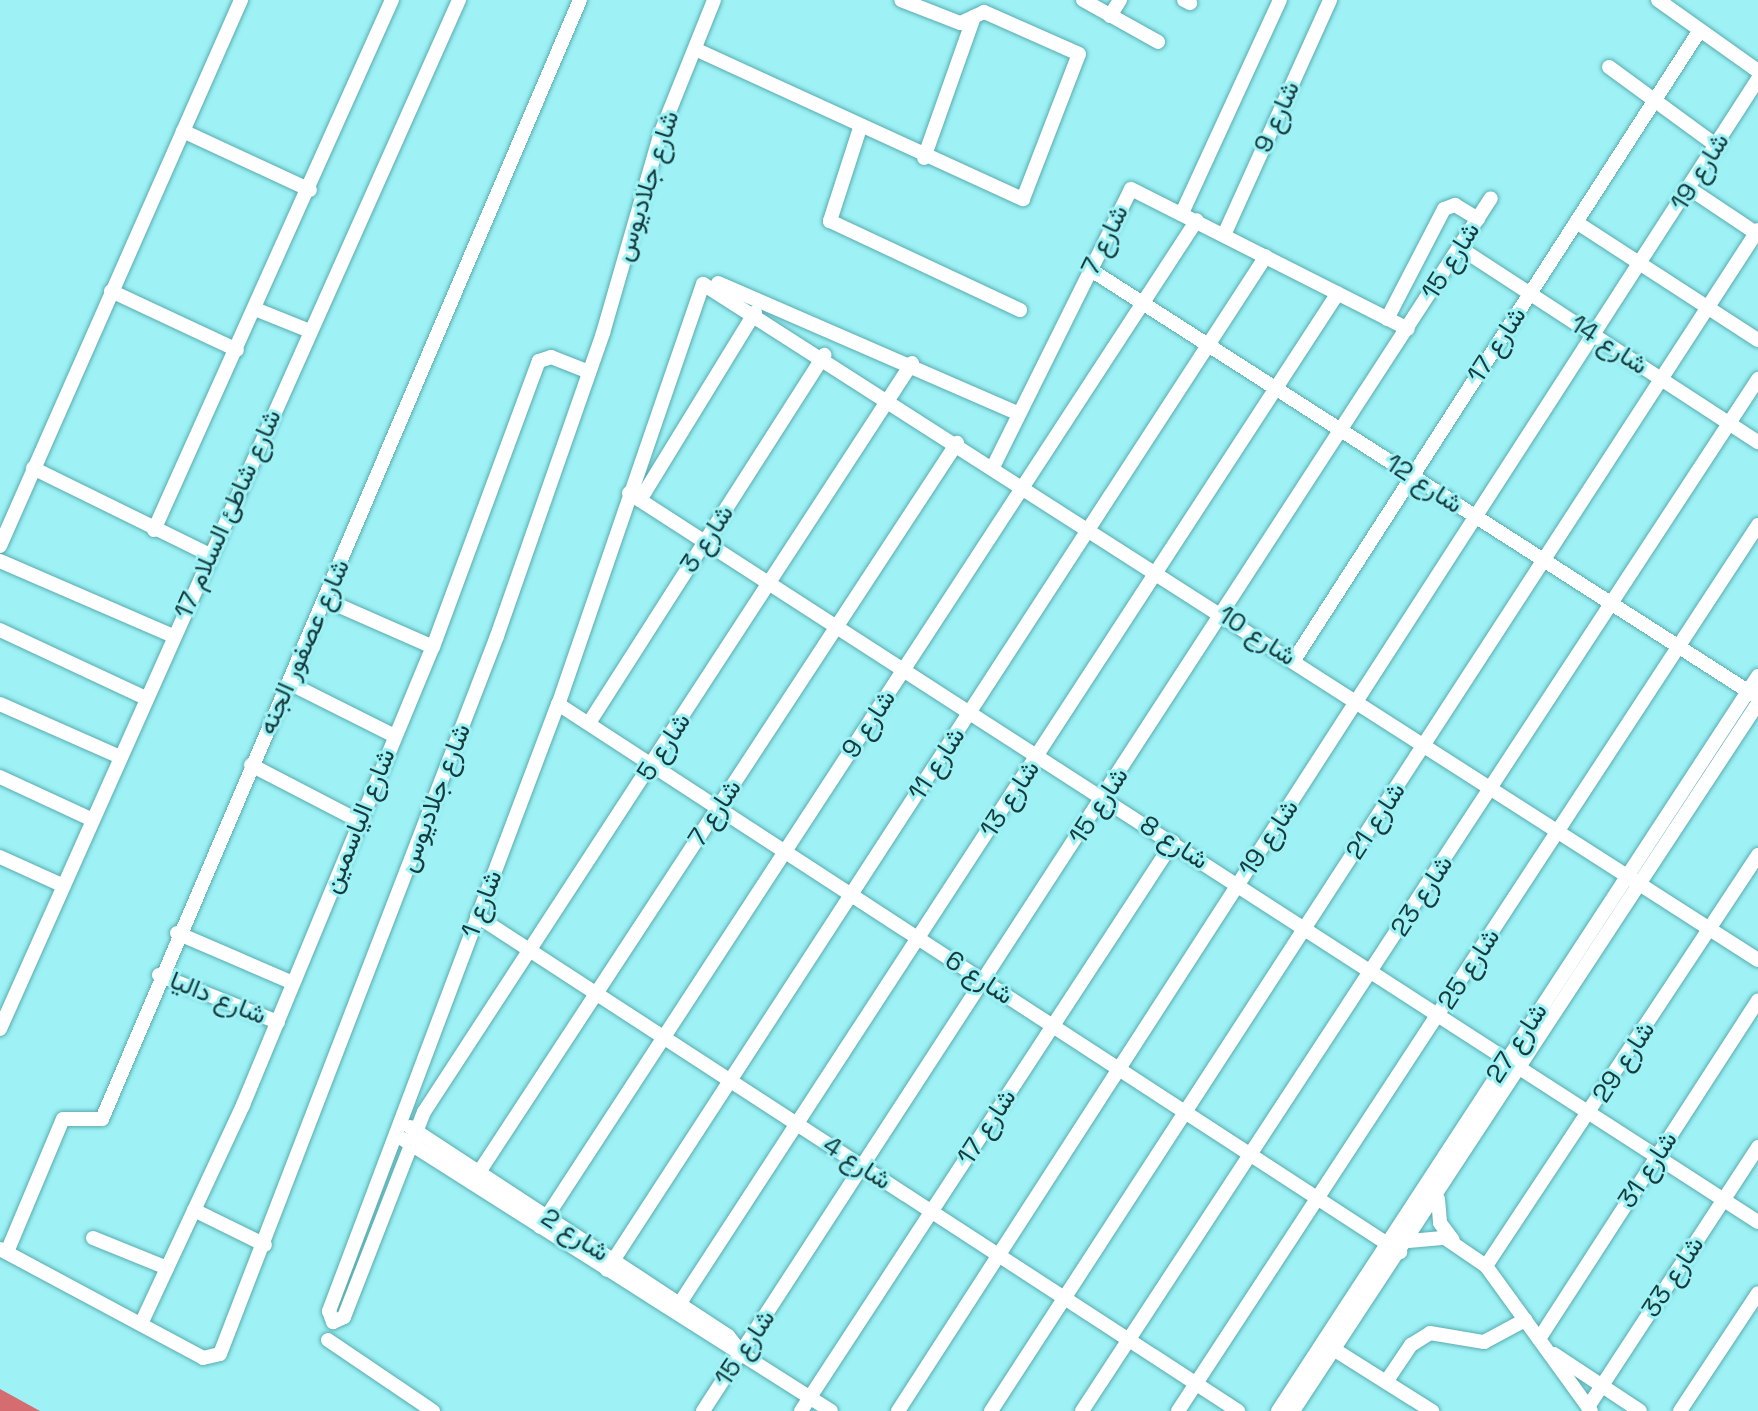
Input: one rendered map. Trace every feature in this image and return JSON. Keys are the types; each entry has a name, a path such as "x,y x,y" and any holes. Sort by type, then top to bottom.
{"street":[{"path":"0,546 241,0"},
{"path":"154,530 310,190 392,0"},
{"name":"شارع شاطئ السلام 17","path":"0,1029 5,1002 64,886 459,0"},
{"name":"شارع عصفور الجنه","path":"3,1250 63,1119 102,1119 159,975 326,600 580,0"},
{"name":"شارع جلاديوس","path":"3,1250 206,1359 217,1357 265,1245 497,636 589,372 661,132 714,0"},
{"path":"695,49 924,158 1023,199 1080,63 1074,50 991,14 960,23 930,6 901,0"},
{"path":"1083,0 1158,42"},
{"path":"1110,16 1120,0"},
{"path":"1280,0 1182,213 1408,329"},
{"name":"شارع 9","path":"1224,235 1330,0"},
{"path":"1658,0 1758,71"},
{"path":"924,158 974,17"},
{"name":"شارع 17","path":"1294,660 1700,30"},
{"path":"1609,67 1717,146"},
{"name":"شارع 19","path":"898,1411 1643,265 1758,79"},
{"path":"860,128 830,221 1020,310"},
{"path":"183,131 310,190"},
{"name":"شارع 7","path":"993,467 1131,189 1182,213"},
{"path":"1690,189 1757,231"},
{"name":"شارع 15","path":"703,1411 1224,615 1491,198"},
{"path":"1387,319 1444,209 1455,205 1478,219"},
{"name":"شارع 9","path":"543,1222 1197,220"},
{"path":"1576,222 1758,340"},
{"name":"شارع 21","path":"991,1411 1664,380 1757,231"},
{"name":"شارع 14","path":"1460,248 1758,442"},
{"name":"شارع 11","path":"610,1265 1091,530 1266,256"},
{"name":"شارع 12","path":"1091,270 1755,697"},
{"path":"703,284 713,281 912,363 1019,414"},
{"name":"شارع 10","path":"703,284 824,355 1758,960"},
{"name":"شارع 1","path":"413,1137 344,1317 333,1322 329,1311 634,496 703,284"},
{"path":"111,291 237,350"},
{"name":"شارع 13","path":"680,1303 1338,293"},
{"path":"255,309 310,331"},
{"path":"634,496 755,312"},
{"name":"شارع 3","path":"589,723 824,355"},
{"name":"شارع الياسمين","path":"141,1324 278,1022 393,735 433,647 539,361 551,357 589,372"},
{"name":"شارع 5","path":"413,1137 529,949 912,363"},
{"name":"شارع 23","path":"1082,1411 1127,1339 1252,1156 1758,379"},
{"name":"شارع 7","path":"475,1178 957,443"},
{"path":"33,468 210,555"},
{"name":"شارع 8","path":"634,496 1758,1222"},
{"name":"شارع 25","path":"1178,1411 1758,525"},
{"path":"0,561 173,636"},
{"path":"326,600 433,647"},
{"path":"0,630 146,698"},
{"name":"شارع 27","path":"1278,1411 1438,1196 1514,1062 1643,884 1755,697 1758,676"},
{"path":"289,683 393,735"},
{"name":"شارع 27","path":"1293,1411 1335,1350 1629,875 1755,697"},
{"path":"0,704 120,757"},
{"name":"شارع 6","path":"558,704 1317,1198 1398,1246"},
{"path":"251,765 359,821"},
{"path":"0,777 93,820"},
{"name":"شارع 17","path":"801,1411 1173,842"},
{"name":"شارع 29","path":"1486,1266 1591,1113 1758,855"},
{"path":"0,857 64,886"},
{"name":"شارع 4","path":"477,916 1238,1411"},
{"path":"177,933 293,983"},
{"name":"شارع داليا","path":"159,975 278,1022"},
{"name":"شارع 31","path":"1542,1344 1657,1156 1758,1001"},
{"name":"شارع 2","path":"399,1128 831,1411"},
{"name":"شارع 33","path":"1589,1409 1758,1147"},
{"path":"1438,1196 1440,1223 1457,1243 1486,1266 1589,1409"},
{"path":"194,1210 265,1245"},
{"path":"1398,1246 1433,1236 1457,1243"},
{"path":"93,1238 167,1268"},
{"name":"شارع 2","path":"610,1265 680,1303 743,1353"},
{"path":"1680,1411 1758,1293"},
{"path":"1386,1382 1411,1345 1430,1333 1484,1342 1525,1320"},
{"path":"328,1340 433,1411"},
{"path":"1542,1344 1640,1411"},
{"path":"1335,1350 1432,1411"}],"shaded area":[{"path":"0,1389 40,1411 0,1411"}]}
